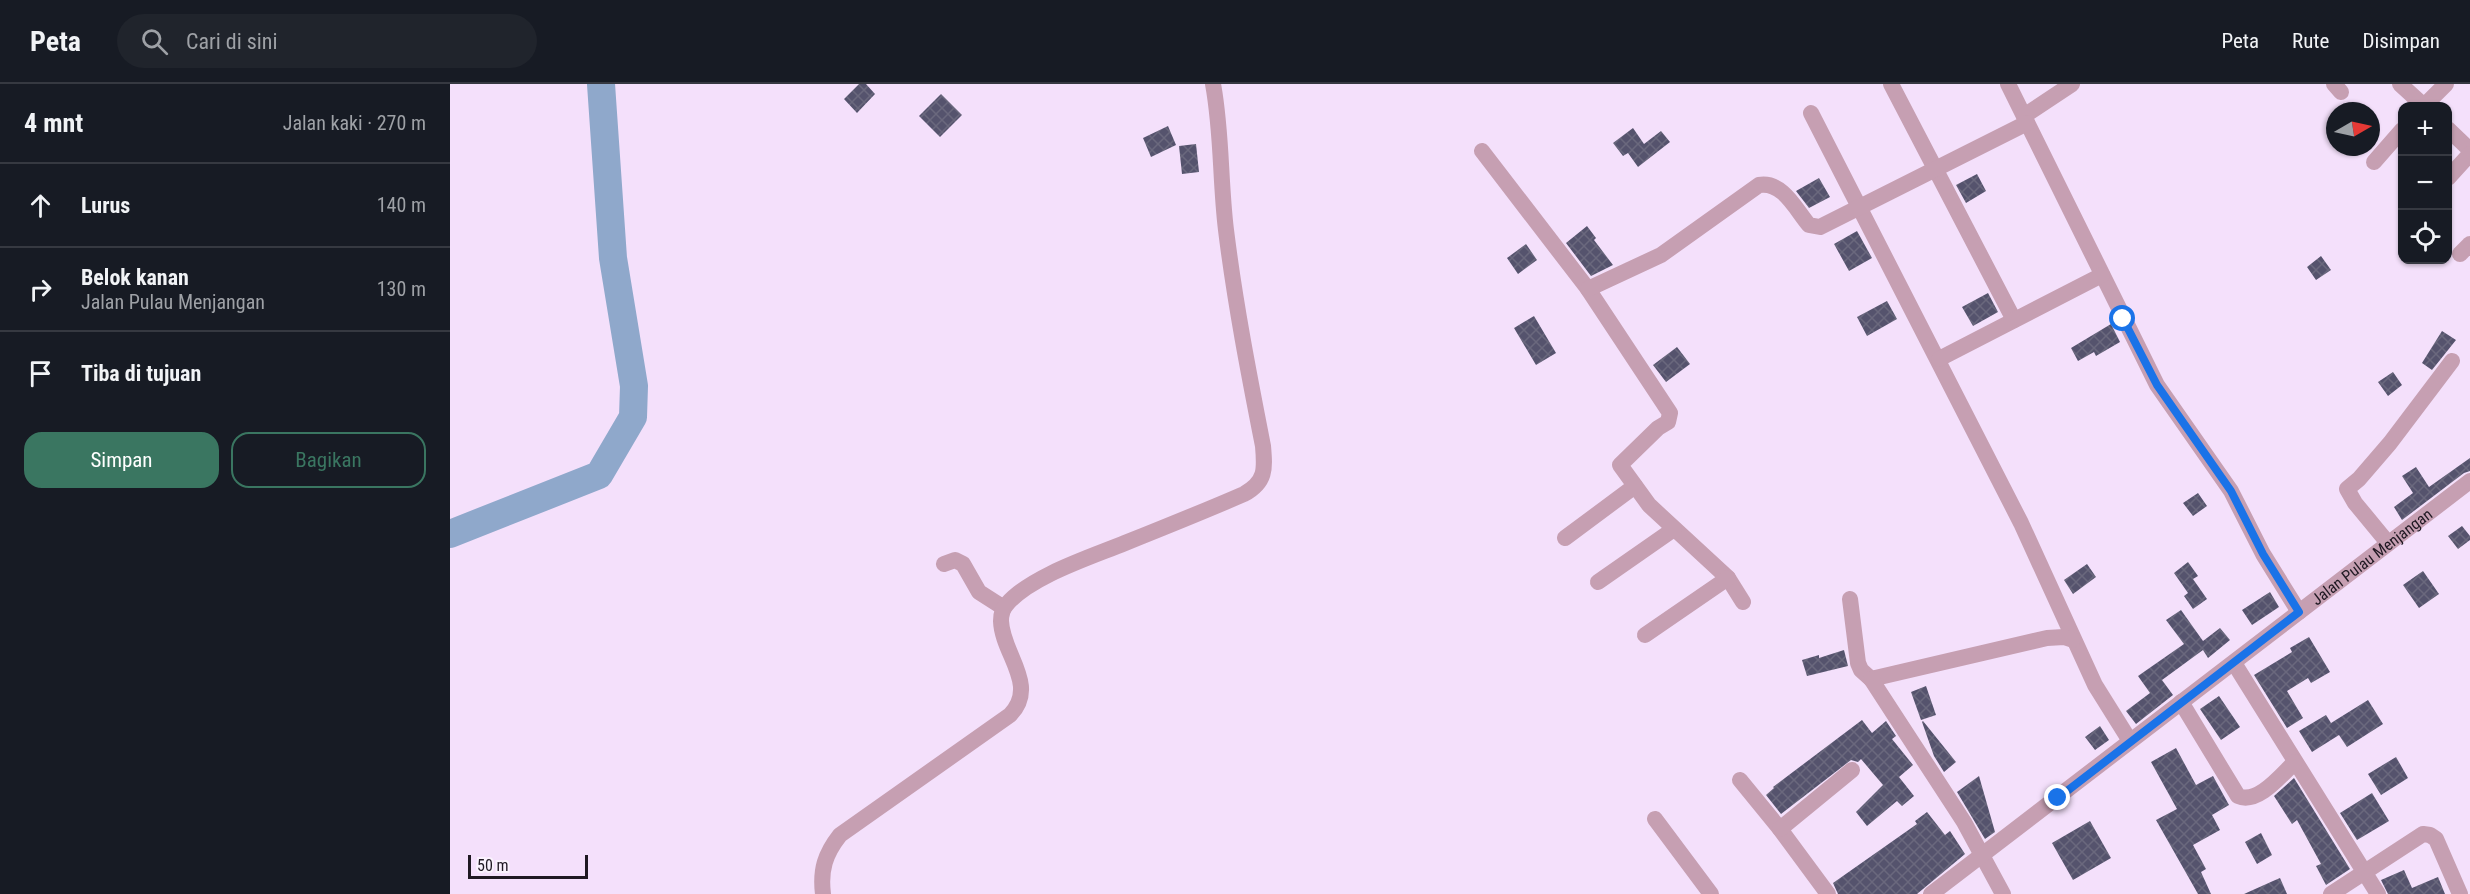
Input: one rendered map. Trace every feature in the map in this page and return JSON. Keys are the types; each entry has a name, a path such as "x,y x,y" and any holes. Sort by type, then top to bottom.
{"street":[{"path":"823,894 822,866 826,853 840,835 1010,715 1019,706 1022,688 1002,627 1004,608 1016,596 1050,575 1244,494 1253,489 1264,475 1263,447 1225,226 1218,113 1213,84"},
{"path":"1891,84 2014,320"},
{"path":"2008,84 2157,385 2231,491 2263,554 2299,612"},
{"path":"1588,289 1661,255 1759,185 1767,183 1781,190 1809,225 1815,227 1829,224 2025,120 2072,84"},
{"path":"2400,84 2420,102"},
{"path":"2428,102 2446,84"},
{"path":"1811,113 2021,523 2095,686 2130,741"},
{"path":"2452,133 2470,152 2452,173"},
{"path":"2374,162 2398,136"},
{"path":"1482,151 1588,289 1670,413 1668,422 1658,428 1620,465 1649,505 1728,578 1743,602"},
{"path":"1939,359 2102,275"},
{"path":"2388,543 2355,503 2347,489 2390,443 2452,361"},
{"name":"Jalan Pulau Menjangan","path":"1930,894 2470,481"},
{"path":"1565,538 1635,486"},
{"path":"1598,582 1674,529"},
{"path":"944,564 955,560 963,564 979,592 1004,608"},
{"path":"1645,635 1728,578"},
{"path":"1850,599 1858,663 1861,670 1871,679 1924,759 1982,854 2003,894"},
{"path":"1871,679 2047,638 2064,637 2073,640"},
{"path":"2234,663 2378,894"},
{"path":"2181,702 2238,796 2242,798 2256,795 2295,762"},
{"path":"1780,829 1852,770"},
{"path":"1740,780 1828,894"},
{"path":"1655,819 1711,894"},
{"path":"2331,894 2423,834 2430,835 2440,847 2460,894"}],"building":[{"path":"859,84 866,84 875,94 857,113 844,99"},
{"path":"941,94 962,115 940,137 919,116"},
{"path":"1168,126 1176,145 1151,157 1143,138"},
{"path":"1633,128 1644,144 1661,131 1670,142 1638,167 1628,153 1623,156 1613,143"},
{"path":"1196,144 1199,172 1182,174 1179,146"},
{"path":"1977,174 1986,191 1966,203 1956,185"},
{"path":"1819,178 1830,197 1809,208 1796,191"},
{"path":"1587,226 1596,238 1594,240 1613,265 1591,276 1566,243"},
{"path":"1857,231 1872,258 1849,271 1834,244"},
{"path":"1526,244 1537,260 1518,274 1507,258"},
{"path":"2321,256 2331,270 2316,280 2307,267"},
{"path":"1988,293 1998,312 1973,326 1962,307"},
{"path":"1887,301 1897,319 1867,336 1857,317"},
{"path":"1534,316 1556,353 1536,365 1514,328"},
{"path":"2111,324 2120,342 2096,356 2094,352 2078,361 2071,348"},
{"path":"2442,331 2456,340 2432,370 2422,363"},
{"path":"1677,347 1690,364 1666,382 1653,365"},
{"path":"2393,372 2402,385 2388,396 2378,382"},
{"path":"2470,458 2470,471 2464,473 2402,520 2394,507 2413,493 2402,476 2416,467 2429,487"},
{"path":"2198,493 2207,506 2193,516 2183,503"},
{"path":"2462,526 2470,536 2470,540 2458,549 2448,536"},
{"path":"2188,562 2198,576 2193,579 2207,599 2193,609 2184,596 2188,593 2174,573"},
{"path":"2087,564 2096,577 2073,594 2064,580"},
{"path":"2423,571 2439,594 2419,608 2403,585"},
{"path":"2270,592 2279,607 2252,625 2242,610"},
{"path":"2181,610 2203,641 2220,628 2230,640 2208,658 2203,650 2162,680 2173,695 2136,724 2126,711 2150,693 2138,676 2184,644 2166,620"},
{"path":"2309,637 2330,672 2311,683 2308,678 2287,691 2303,718 2287,728 2254,675 2292,652 2290,648"},
{"path":"1844,650 1848,666 1807,676 1802,660 1819,655 1819,658"},
{"path":"1926,686 1936,715 1921,720 1911,692"},
{"path":"2219,696 2240,727 2221,740 2200,709"},
{"path":"2368,700 2383,724 2347,747 2339,735 2312,752 2299,731 2326,715 2331,723"},
{"path":"1862,720 1872,733 1886,721 1896,736 1892,739 1913,765 1899,777 1914,796 1902,806 1897,801 1867,826 1856,812 1883,785 1861,759 1858,762 1851,760 1781,814 1766,795 1773,787"},
{"path":"1923,721 1956,762 1944,772 1934,756"},
{"path":"2100,726 2109,740 2095,750 2085,737"},
{"path":"2176,748 2196,785 2213,776 2229,805 2212,815 2220,830 2193,845 2206,869 2201,872 2211,894 2198,894 2156,820 2177,809 2151,762"},
{"path":"2396,757 2408,778 2381,795 2368,774"},
{"path":"1979,776 1995,832 1985,839 1957,792"},
{"path":"2294,778 2350,869 2326,885 2316,866 2321,864 2297,820 2292,824 2274,796"},
{"path":"2372,793 2389,821 2357,840 2340,813"},
{"path":"1927,812 1945,835 1950,831 1965,854 1917,894 1838,894 1833,883 1917,824 1915,821"},
{"path":"2090,821 2111,858 2073,880 2052,843"},
{"path":"2261,833 2272,855 2257,864 2245,842"},
{"path":"2404,870 2412,888 2438,877 2445,894 2388,894 2381,880"},
{"path":"2280,878 2287,894 2244,894 2273,881"}],"waterway":[{"path":"450,534 599,475 633,417 634,386 613,258 601,84"}],"route":[{"path":"2058,798 2299,612 2263,554 2231,491 2157,385 2123,319"}]}
